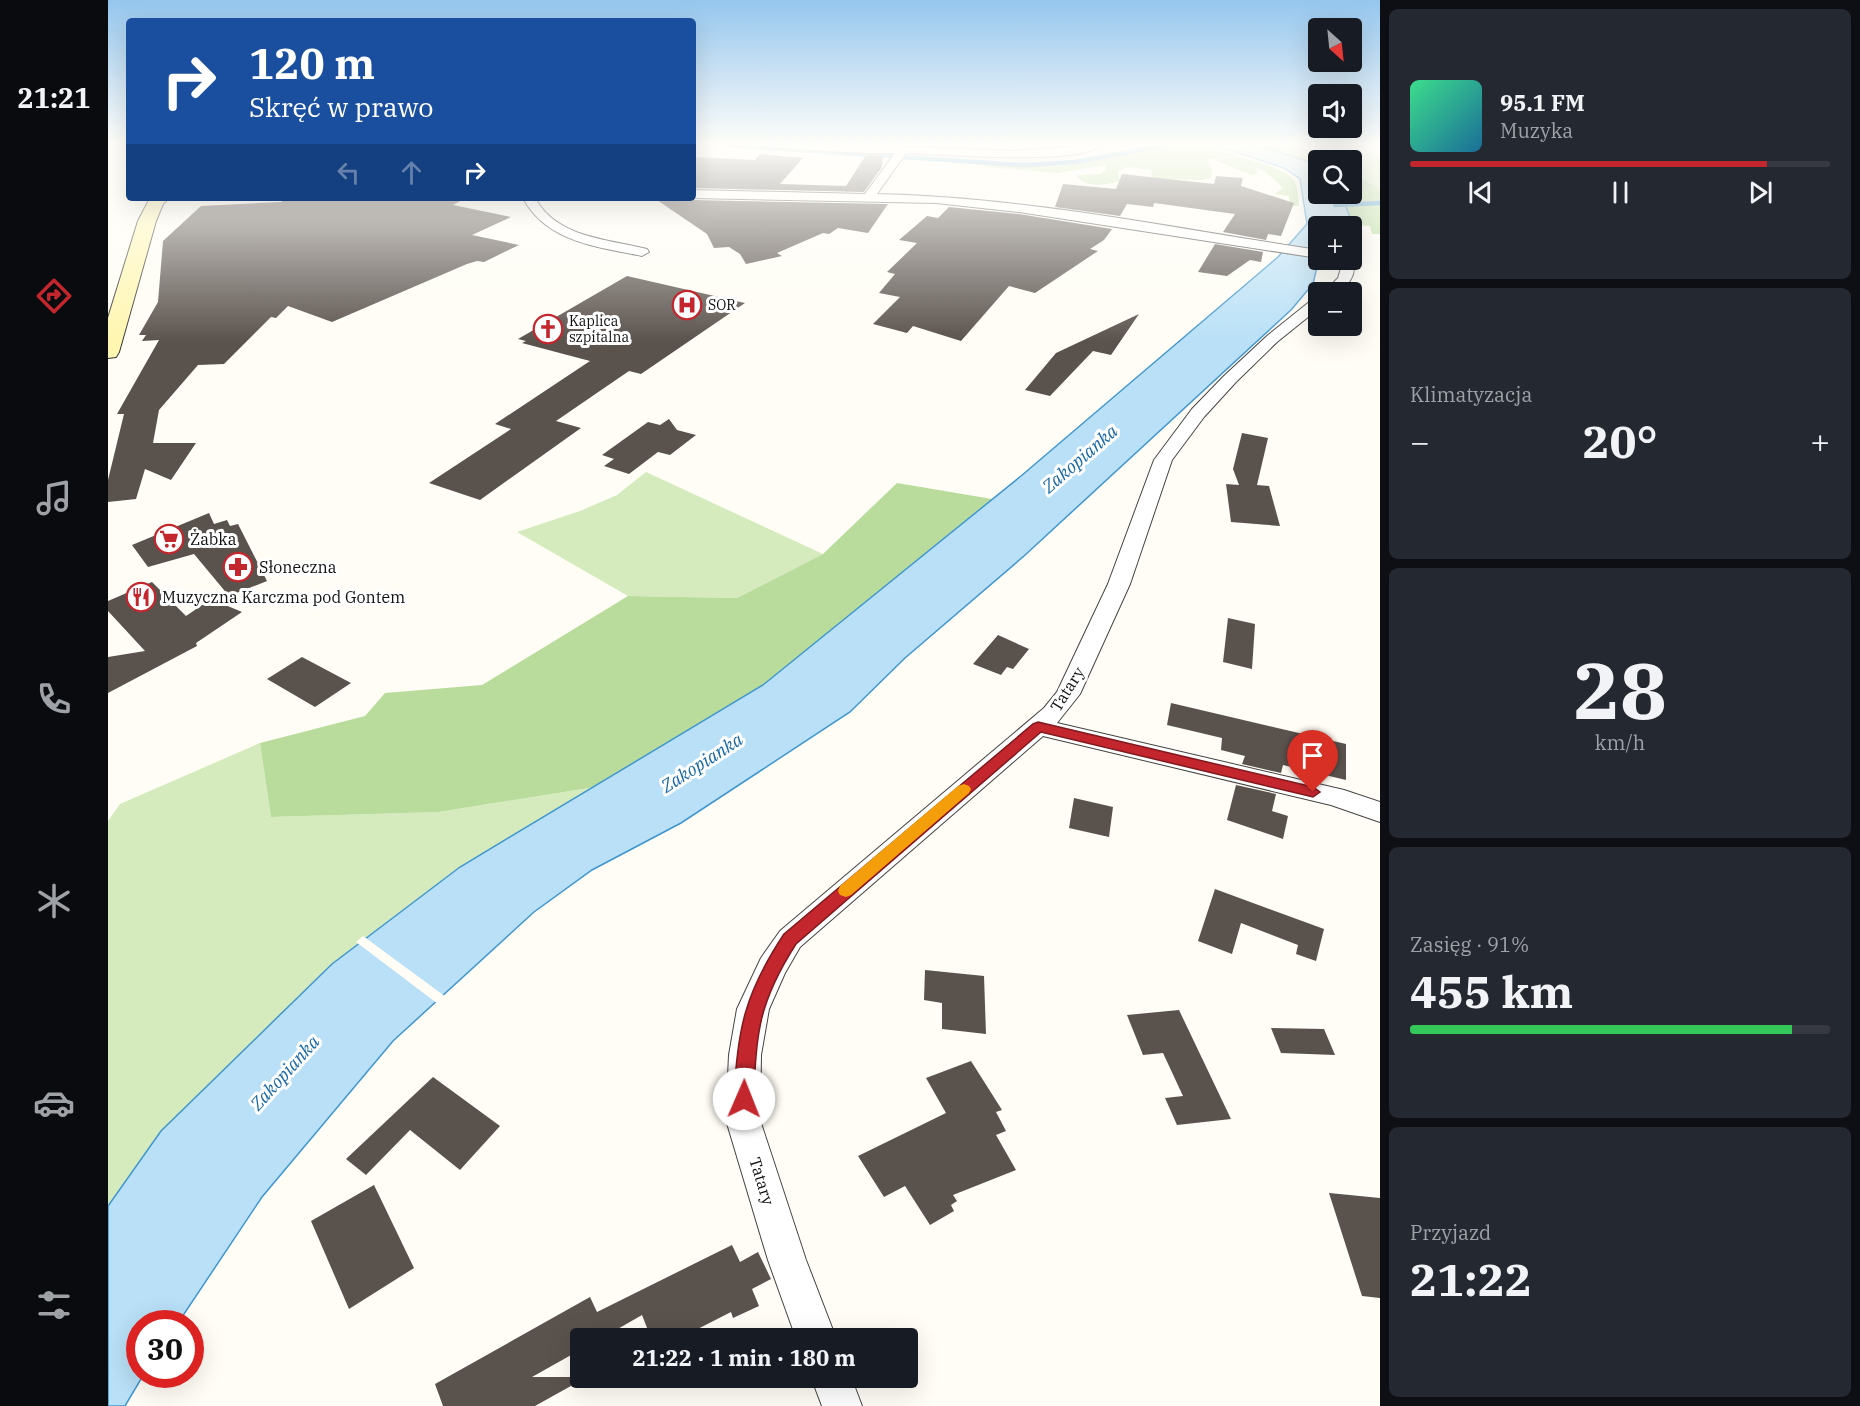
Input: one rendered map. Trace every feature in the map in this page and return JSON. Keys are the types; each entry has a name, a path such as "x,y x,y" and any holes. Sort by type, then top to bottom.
{"main road":[{"path":"108,352 152,211"}],"street":[{"path":"536,211 542,220 564,231 642,252"},
{"path":"1036,211 1308,253"},
{"name":"Tatary","path":"812,1328 787,1260 743,1120 745,1055 753,1009 772,967 790,939 1053,714 1068,694 1082,667 1119,584 1163,460 1198,413 1230,379 1272,339 1308,310"},
{"path":"1038,727 1335,797 1380,812"},
{"path":"835,1388 842,1406"}],"green space":[{"path":"1347,211 1380,211 1380,234 1372,234 1370,226 1362,226 1362,216 1350,216"},
{"path":"646,472 823,554 737,598 628,596 517,532 580,511 617,495"},
{"path":"897,483 992,499 763,685 595,787 439,812 271,817 260,743 365,716 385,693 482,685 628,596 737,598 823,554"},
{"path":"260,743 271,817 439,812 595,787 460,867 161,1131 108,1206 108,821 120,804"}],"water":[{"name":"Zakopianka","path":"1305,211 1347,211 1350,216 1308,216 1308,270 1316,270 1313,282 1308,282 1308,290 1291,310 1024,556 905,658 850,712 681,823 592,870 534,912 393,1041 262,1197 187,1310 126,1310 126,1388 136,1388 125,1406 108,1406 108,1206 161,1131 332,964 460,867 763,685 1021,476 1278,257 1307,224"}],"pier":[{"path":"363,936 446,997 438,1004 356,942"}],"building":[{"path":"196,211 480,211 511,217 472,235 519,245 484,262 477,261 467,264 332,322 288,306 276,318 271,317 224,364 198,365 159,410 153,443 196,443 171,480 145,469 136,499 108,502 108,480 124,414 117,414 159,340 142,341 146,335 139,335 158,302 163,241"},
{"path":"673,211 883,211 868,233 838,228 829,234 823,233 777,253 782,256 746,264 740,254 729,247 714,248 707,234"},
{"path":"945,211 985,211 1112,229 1104,240 1090,249 1098,251 1035,293 1009,286 961,341 913,326 907,333 873,324 900,297 879,293 895,274 887,272 917,243 899,240 927,216 938,218"},
{"path":"1081,211 1123,211 1120,216"},
{"path":"1210,211 1291,211 1281,236 1268,234 1266,240 1223,232 1235,214"},
{"path":"1215,244 1263,252 1261,262 1250,260 1227,276 1198,272"},
{"path":"627,276 745,303 641,374 629,371 556,421 581,428 480,500 429,483 511,429 495,424 590,361 522,343 526,341 518,339"},
{"path":"1139,314 1111,355 1093,351 1050,396 1025,390 1056,353"},
{"path":"669,419 677,430 696,435 670,455 658,452 629,474 604,466 614,459 602,455 648,422 660,425"},
{"path":"1242,433 1268,438 1257,485 1269,486 1280,526 1231,522 1226,484 1239,485 1233,469"},
{"path":"209,513 214,524 227,520 230,526 238,524 267,581 229,596 194,554 148,567 132,545"},
{"path":"152,582 186,616 211,599 242,612 196,643 197,646 108,693 108,657 145,651 108,611 108,601"},
{"path":"1228,618 1255,624 1252,669 1223,662"},
{"path":"998,635 1029,649 1013,669 1007,667 1001,675 973,664"},
{"path":"302,657 351,683 315,707 267,679"},
{"path":"1171,703 1346,744 1346,780 1283,765 1281,773 1242,764 1245,756 1221,750 1222,738 1167,725"},
{"path":"1236,785 1276,794 1272,811 1288,816 1283,839 1227,820"},
{"path":"1074,798 1113,807 1109,837 1069,828"},
{"path":"1215,889 1324,929 1316,961 1296,954 1298,945 1241,923 1232,954 1198,941"},
{"path":"925,970 984,976 986,1034 942,1029 942,1003 924,1000"},
{"path":"1179,1010 1231,1119 1177,1125 1165,1098 1183,1096 1163,1053 1143,1055 1127,1015"},
{"path":"1271,1028 1324,1029 1335,1055 1281,1053"},
{"path":"971,1061 1002,1110 996,1112 1006,1131 996,1135 1016,1170 953,1195 957,1201 951,1205 954,1211 930,1225 905,1186 884,1197 858,1156 946,1113 926,1078"},
{"path":"433,1077 500,1126 460,1170 410,1130 366,1175 346,1159"},
{"path":"374,1185 414,1268 349,1309 311,1221"},
{"path":"1329,1193 1380,1198 1380,1298 1362,1296"},
{"path":"732,1245 740,1262 758,1252 771,1279 752,1289 759,1306 733,1318 731,1312 700,1328 647,1328 642,1315 619,1328 570,1328 570,1356 532,1377 570,1377 570,1386 535,1406 443,1406 435,1384 590,1297 597,1312"}],"slow traffic":[{"path":"846,891 964,789"}],"place":[{"name":"SOR","path":"687,305"},
{"name":"Kaplica szpitalna","path":"548,329"},
{"name":"Żabka","path":"169,539"},
{"name":"Słoneczna","path":"238,567"},
{"name":"Muzyczna Karczma pod Gontem","path":"141,597"}],"route":[{"path":"744,1099 745,1055 753,1009 772,967 790,939 1038,727 1313,792"}]}
